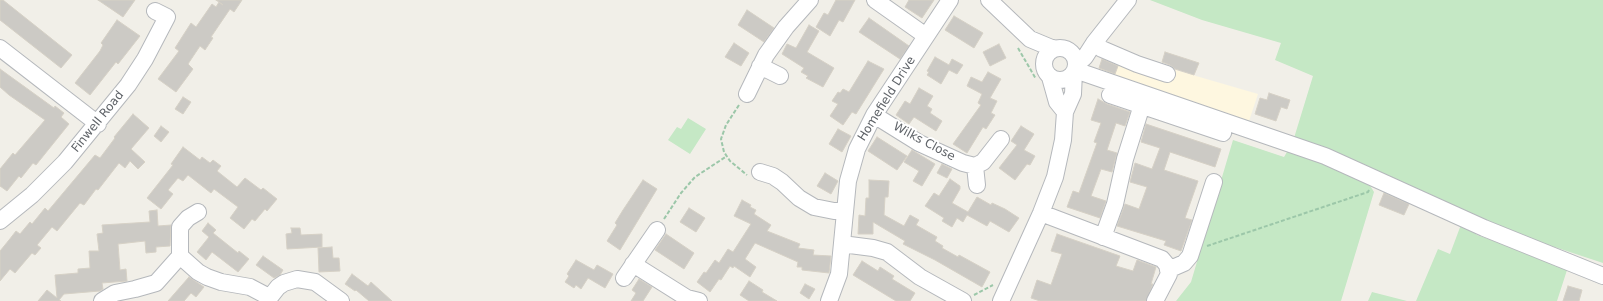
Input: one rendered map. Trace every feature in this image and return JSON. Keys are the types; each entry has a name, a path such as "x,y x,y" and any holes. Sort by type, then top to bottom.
{"street":[{"path":"747,94 760,66 782,33 810,0"},
{"path":"875,0 926,36"},
{"name":"Homefield Drive","path":"829,301 839,274 848,181 861,138 874,115 950,0"},
{"path":"989,0 1034,56 1057,102 1065,112"},
{"path":"1044,75 1063,80 1085,57 1094,43 1128,0"},
{"name":"Finwell Road","path":"2,215 49,179 98,124 128,85 157,38 167,17 156,11"},
{"path":"1001,301 1041,213 1058,166 1065,112 1073,94 1075,69 1074,55 1060,49 1023,42"},
{"path":"1044,75 1046,56 1060,49 1094,43 1102,49 1130,61 1167,74"},
{"path":"0,48 98,124"},
{"path":"760,66 780,76"},
{"path":"1075,69 1325,156 1484,228 1603,276"},
{"path":"1110,95 1223,133"},
{"path":"1103,237 1142,105"},
{"name":"Wilks Close","path":"874,115 919,143 963,163 975,166"},
{"path":"977,185 975,166 984,162 1001,139"},
{"path":"760,172 773,176 800,198 814,207 834,211 845,210"},
{"path":"1168,270 1185,262 1192,251 1214,182"},
{"path":"102,301 115,293 136,295 156,283 180,256 180,227 188,218 198,212"},
{"path":"1041,213 1160,258 1165,262 1169,275 1155,301"},
{"path":"624,278 657,230"},
{"path":"842,244 873,248 887,252 920,277 968,298"},
{"path":"180,256 198,272 207,277 221,282 250,287 268,299 284,283 302,280 321,285 341,301"},
{"path":"633,264 687,298 699,301"}],"path":[{"path":"1023,42 1044,75"},
{"path":"657,230 675,201 692,181 703,171 727,156"},
{"path":"1192,251 1368,192 1374,178"},
{"path":"968,298 996,283"}],"shaded area":[{"path":"1104,55 1148,62 1258,94 1248,124 1097,74"}],"green space":[{"path":"1150,0 1603,0 1603,263 1491,226 1294,138 1313,76 1275,60 1281,43 1202,20"},
{"path":"688,118 706,129 690,154 668,140 677,127 681,129"},
{"path":"1233,140 1284,157 1290,147 1366,179 1374,192 1341,301 1176,301 1191,282"},
{"path":"1462,222 1477,235 1568,267 1557,301 1416,301 1438,249 1450,254"},
{"path":"1372,292 1407,301 1368,301"}],"building":[{"path":"0,0 3,0 72,55 61,68 0,20"},
{"path":"98,0 135,0 123,17"},
{"path":"216,0 242,0 234,12 230,9 211,37 213,38 205,50 200,46 188,64 193,69 176,92 158,79 179,51 175,48 191,23 196,27 212,4 216,7 219,2"},
{"path":"836,0 855,0 843,22 839,20 830,36 816,27 824,13 828,15"},
{"path":"909,0 934,0 922,18 905,7"},
{"path":"747,10 774,28 764,42 738,25"},
{"path":"954,16 983,33 974,48 945,30"},
{"path":"869,18 909,46 900,59 859,32"},
{"path":"117,20 140,36 118,64 116,62 90,95 75,83 100,51 103,45 101,43"},
{"path":"809,25 819,31 807,52 834,68 823,87 806,78 808,76 801,72 804,68 782,54 787,44 796,48"},
{"path":"734,43 749,53 741,66 725,57"},
{"path":"999,44 1006,58 990,66 983,52"},
{"path":"1165,52 1199,63 1194,75 1175,69 1162,62"},
{"path":"935,57 949,65 952,59 963,65 957,74 949,70 941,84 927,75 929,72 927,71"},
{"path":"1102,59 1118,66 1115,74 1099,68"},
{"path":"868,61 884,69 856,114 852,112 843,125 830,116 838,104 832,101 838,92 840,93 843,89 849,92"},
{"path":"0,69 54,108 55,106 64,113 61,117 69,124 36,165 33,163 21,178 19,176 7,191 0,186 0,169 13,153 15,155 45,120 0,87"},
{"path":"988,72 1001,79 990,98 997,101 991,113 995,115 986,129 983,127 967,153 953,144 981,105 978,103 982,94 967,86 971,77 982,82"},
{"path":"919,88 933,96 927,106 932,109 930,113 942,121 936,131 914,117 909,124 896,115 905,101 910,104"},
{"path":"1269,93 1290,100 1287,109 1281,107 1276,121 1255,114 1260,98 1267,100"},
{"path":"183,97 191,102 183,114 175,109"},
{"path":"1098,99 1107,104 1130,112 1125,126 1116,123 1107,150 1117,153 1112,172 1101,169 1091,196 1106,201 1100,218 1067,207 1073,191 1079,193 1097,143 1094,142 1101,123 1091,120"},
{"path":"133,114 149,128 131,149 145,162 138,169 130,161 125,168 119,163 98,190 96,189 84,205 80,203 57,231 52,227 37,245 41,248 35,255 32,253 15,273 10,269 0,281 0,251 16,231 20,234 30,222 32,224 45,208 48,211 95,155 100,158 115,138 114,137"},
{"path":"1146,124 1221,149 1215,167 1170,152 1164,170 1198,181 1185,218 1192,220 1181,251 1164,245 1166,241 1117,226 1125,204 1139,209 1147,187 1130,182 1135,163 1152,169 1160,148 1141,142"},
{"path":"161,126 169,132 161,142 154,136"},
{"path":"1021,126 1034,134 1024,150 1035,156 1030,165 1027,164 1015,180 999,168 1017,145 1011,141"},
{"path":"838,129 851,136 842,152 829,144"},
{"path":"877,137 907,156 897,170 868,151"},
{"path":"183,147 200,160 202,157 210,163 213,160 221,166 217,171 237,187 245,178 261,190 263,188 277,199 267,211 265,209 255,221 252,219 244,229 230,218 238,207 214,189 211,193 188,175 183,181 178,178 168,190 173,194 161,209 147,198 173,165 171,164"},
{"path":"912,150 935,164 922,186 913,181 919,171 904,162"},
{"path":"942,164 952,169 947,178 937,173"},
{"path":"825,173 838,181 831,194 817,186"},
{"path":"950,179 960,186 960,189 952,203 968,212 977,197 991,205 992,203 1005,209 1019,218 1009,232 990,221 987,226 967,215 963,222 957,218 952,227 942,221 944,218 925,206 934,193 939,196"},
{"path":"643,180 657,189 620,250 607,241 617,225 615,223"},
{"path":"869,180 889,181 888,197 885,197 884,215 904,226 910,215 919,220 916,225 937,237 935,241 943,246 942,248 958,257 959,255 990,272 982,287 935,260 903,244 905,241 873,222 873,234 858,234 859,215 865,216 866,198 869,198"},
{"path":"1384,193 1409,204 1404,215 1379,205"},
{"path":"742,200 756,210 754,214 771,225 767,231 800,244 798,248 814,250 813,255 831,256 829,273 802,270 802,267 797,267 798,262 755,243 745,259 756,267 750,277 734,266 733,268 730,266 721,280 719,279 710,292 697,282 704,272 706,273 715,260 719,263 728,249 733,252 751,224 734,216"},
{"path":"689,208 705,218 696,232 680,222"},
{"path":"157,210 158,226 171,225 170,246 156,247 156,252 146,253 145,241 118,244 120,270 126,269 127,281 102,283 103,289 100,291 64,294 59,300 61,301 38,301 47,290 57,298 55,275 78,273 78,269 90,268 89,251 99,251 97,234 103,233 102,225 150,222 149,211"},
{"path":"208,223 216,230 213,233 238,253 239,251 249,259 238,272 212,252 206,260 197,252 209,237 202,231"},
{"path":"291,228 300,228 301,235 322,234 322,247 287,249 286,234 292,233"},
{"path":"666,234 694,253 684,269 655,250"},
{"path":"1057,234 1120,256 1116,266 1133,271 1137,260 1156,267 1151,284 1153,284 1146,301 1040,301 1031,298 1037,280 1051,285 1062,254 1051,251"},
{"path":"332,247 333,258 339,258 340,271 319,272 318,248"},
{"path":"263,256 283,270 280,275 274,278 256,265"},
{"path":"576,260 594,270 597,265 613,274 605,288 588,278 581,289 576,285 574,288 565,282 569,276 567,274"},
{"path":"862,261 878,271 880,267 894,276 892,279 915,293 910,301 896,301 853,275"},
{"path":"352,274 368,286 371,282 392,301 369,301 356,290 355,291 345,284"},
{"path":"189,277 204,287 196,297 191,293 184,301 168,301"},
{"path":"639,279 652,287 643,301 631,301 636,293 632,290"},
{"path":"749,281 763,290 762,292 777,301 749,301 740,295"},
{"path":"805,284 815,289 809,299 800,293"},
{"path":"1568,286 1582,290 1579,301 1563,301"}]}
